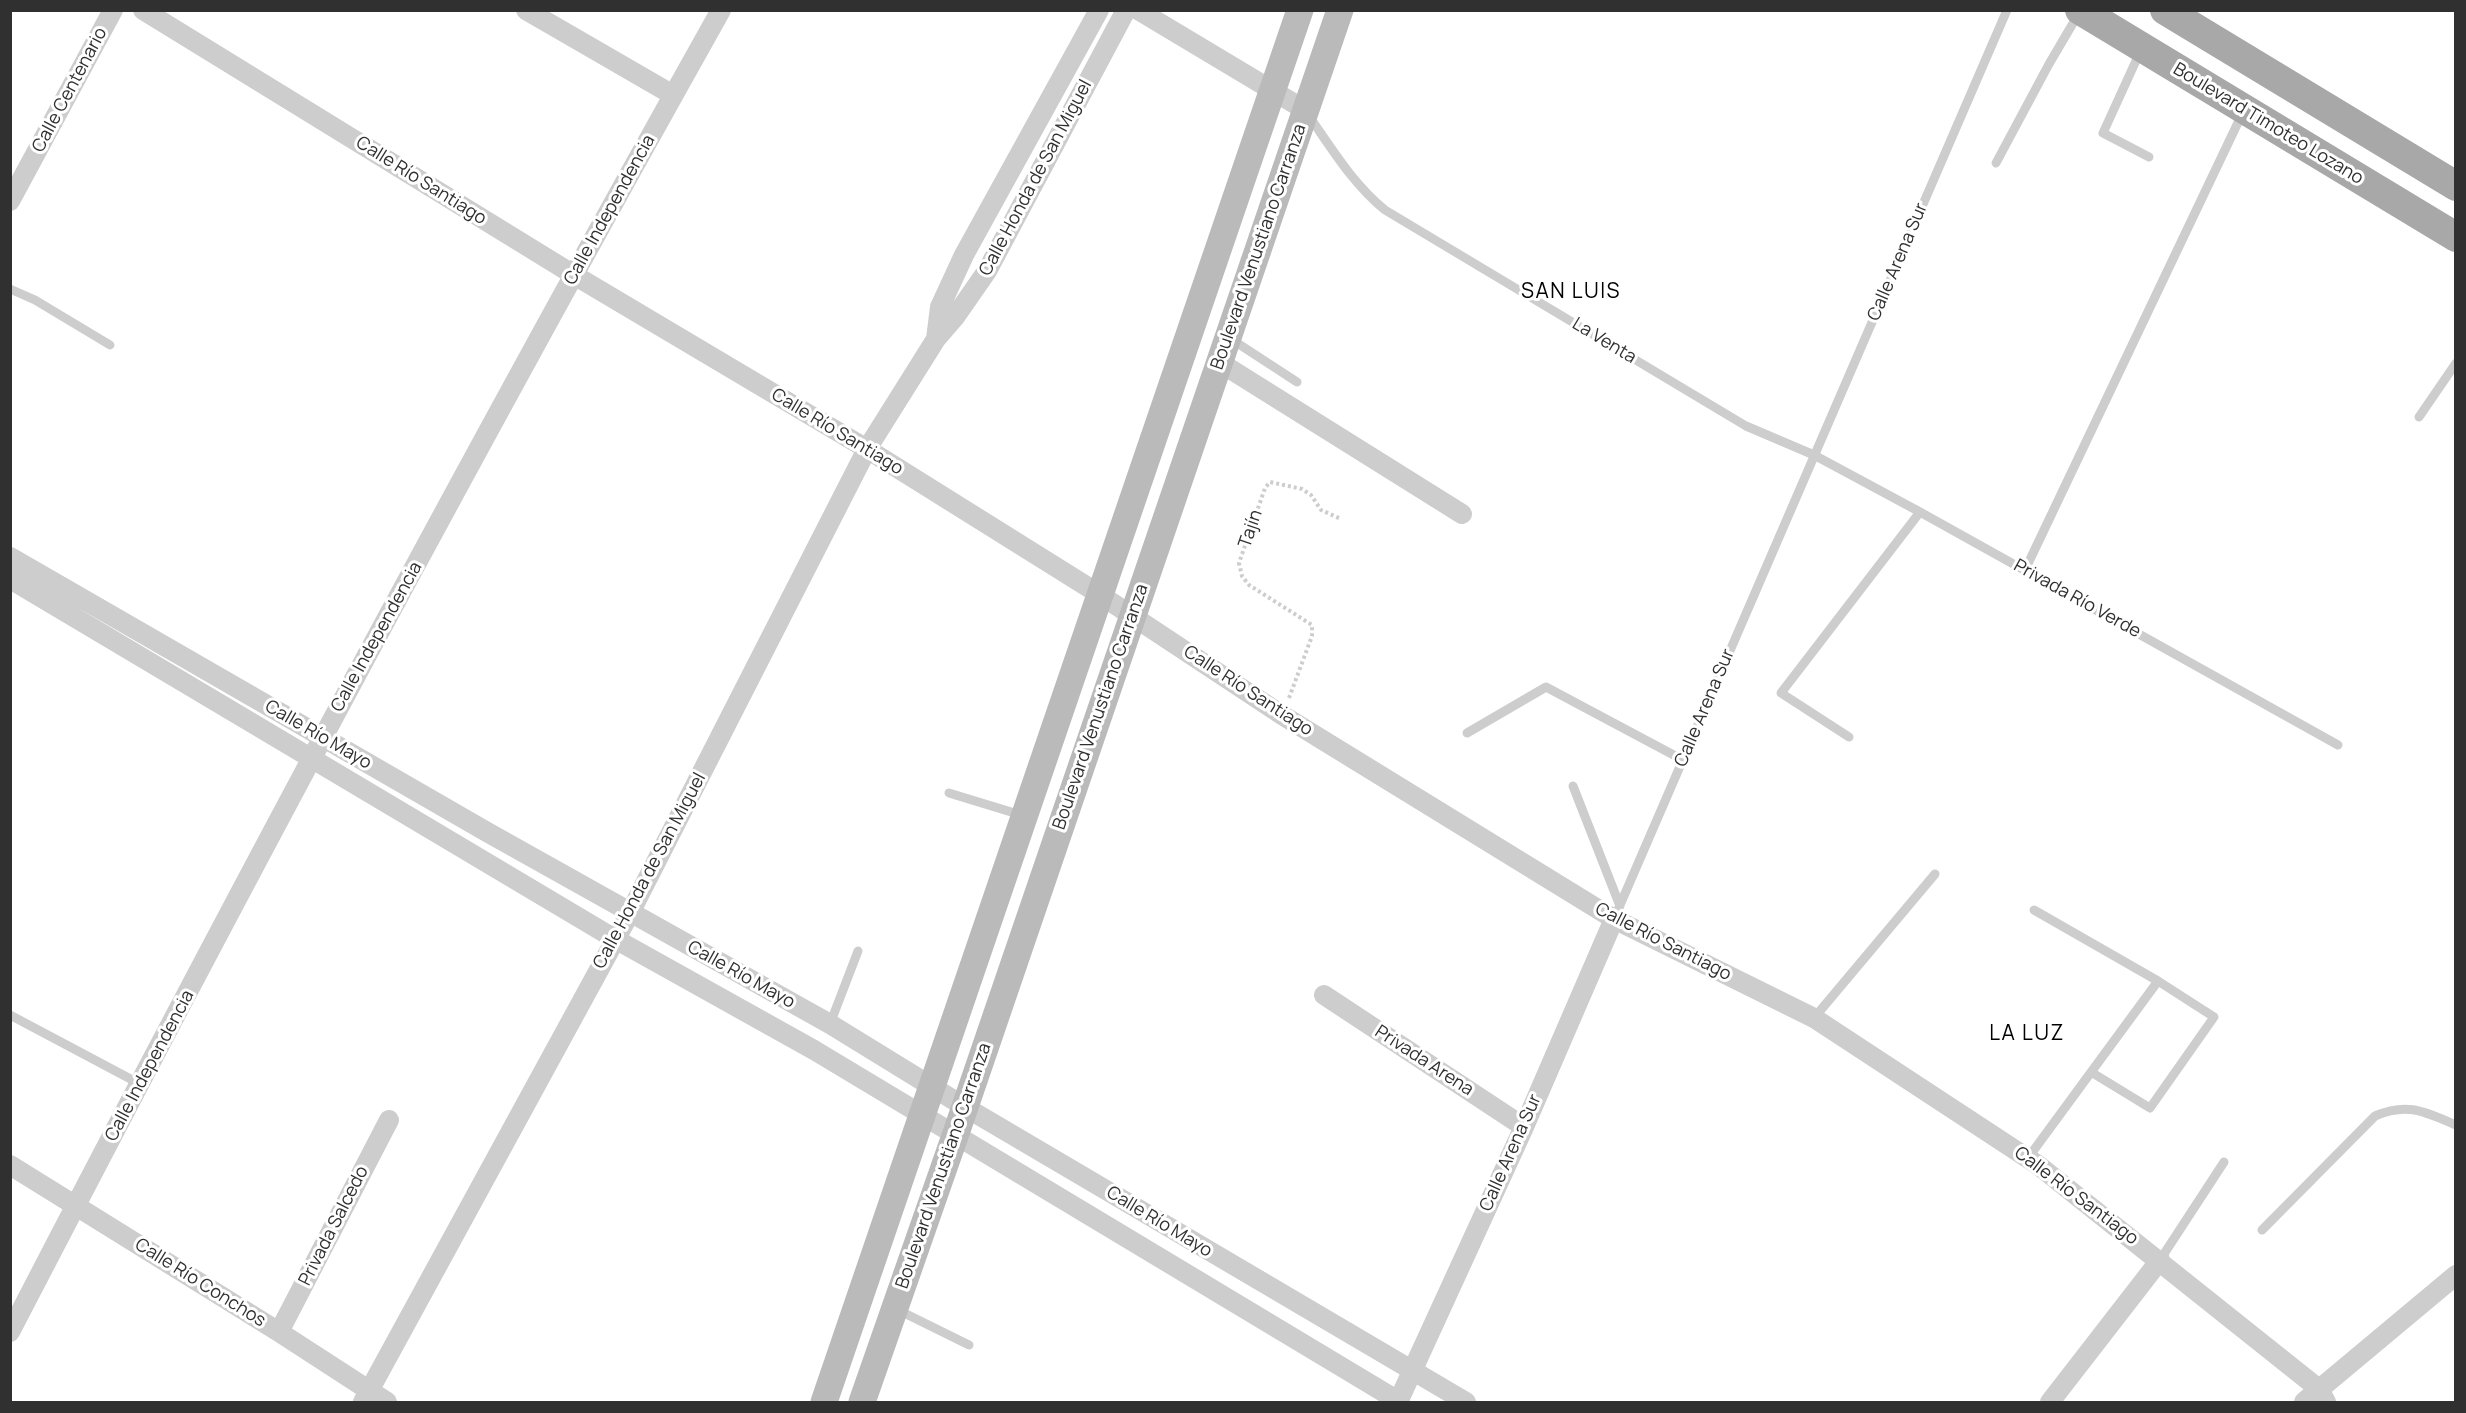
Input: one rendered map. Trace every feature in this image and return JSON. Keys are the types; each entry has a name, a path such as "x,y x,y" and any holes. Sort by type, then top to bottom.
{"main road":[{"name":"Boulevard Venustiano Carranza","path":"824,1402 1300,10"},
{"name":"Boulevard Venustiano Carranza","path":"862,1402 1340,10"},
{"name":"Boulevard Timoteo Lozano","path":"2080,10 2456,237"},
{"path":"2165,10 2456,186"}],"street":[{"name":"Calle Centenario","path":"10,201 113,10"},
{"name":"Calle Río Santiago","path":"143,10 574,275 867,449 1099,594 1282,715 1617,913 1814,1018 2028,1158 2160,1260 2316,1398"},
{"path":"526,10 674,95"},
{"name":"Calle Independencia","path":"10,1332 323,737 721,10"},
{"name":"Calle Honda de San Miguel","path":"936,339 940,307 964,255 1099,10"},
{"name":"Calle Honda de San Miguel","path":"366,1397 630,913 867,449 936,339 987,272 1126,10"},
{"path":"1138,10 1305,111"},
{"path":"1223,350 1462,514"},
{"name":"Calle Río Mayo","path":"10,557 630,913 830,1024 965,1107 1466,1402"},
{"name":"Calle Río Mayo","path":"10,579 615,939 814,1050 1399,1402"},
{"name":"Calle Arena Sur","path":"1399,1402 1524,1127 1617,913"},
{"name":"Privada Arena","path":"1324,995 1524,1127"},
{"path":"814,1050 830,1024"},
{"name":"Privada Salcedo","path":"279,1332 389,1120"},
{"name":"Calle Río Conchos","path":"10,1165 279,1332 366,1397 387,1402"},
{"path":"2050,1402 2160,1260"},
{"path":"2316,1398 2456,1275"}],"lane":[{"name":"Calle Arena Sur","path":"1617,913 2007,10"},
{"path":"1996,163 2080,10"},
{"path":"2142,48 2103,133 2149,157"},
{"path":"2025,570 2244,109"},
{"name":"La Venta","path":"1305,111 1352,178 1366,195 1385,210 1746,426 1814,455"},
{"path":"10,289 35,300 110,345"},
{"path":"1223,350 1297,382"},
{"path":"2419,417 2456,363"},
{"name":"Privada Río Verde","path":"1814,455 2338,745"},
{"path":"1849,737 1781,693 1920,512"},
{"path":"1467,733 1546,687 1683,759"},
{"path":"1573,786 1617,913"},
{"path":"949,793 1023,816"},
{"path":"1814,1018 1935,874"},
{"path":"2034,910 2158,981 2214,1017 2150,1108 2091,1072"},
{"path":"830,1024 858,951"},
{"path":"2028,1158 2158,981"},
{"path":"10,1014 140,1084"},
{"path":"2262,1230 2375,1116 2390,1109 2407,1108 2425,1111 2456,1125"},
{"path":"2160,1260 2224,1162"},
{"path":"895,1308 969,1345"}],"path":[{"name":"Tajín","path":"1282,715 1313,629 1309,621 1249,585 1242,576 1239,563 1268,483 1277,482 1302,489 1311,495 1321,510 1341,519"}],"district":[{"name":"SAN LUIS","path":"1571,292"},
{"name":"LA LUZ","path":"2027,1034"}]}
